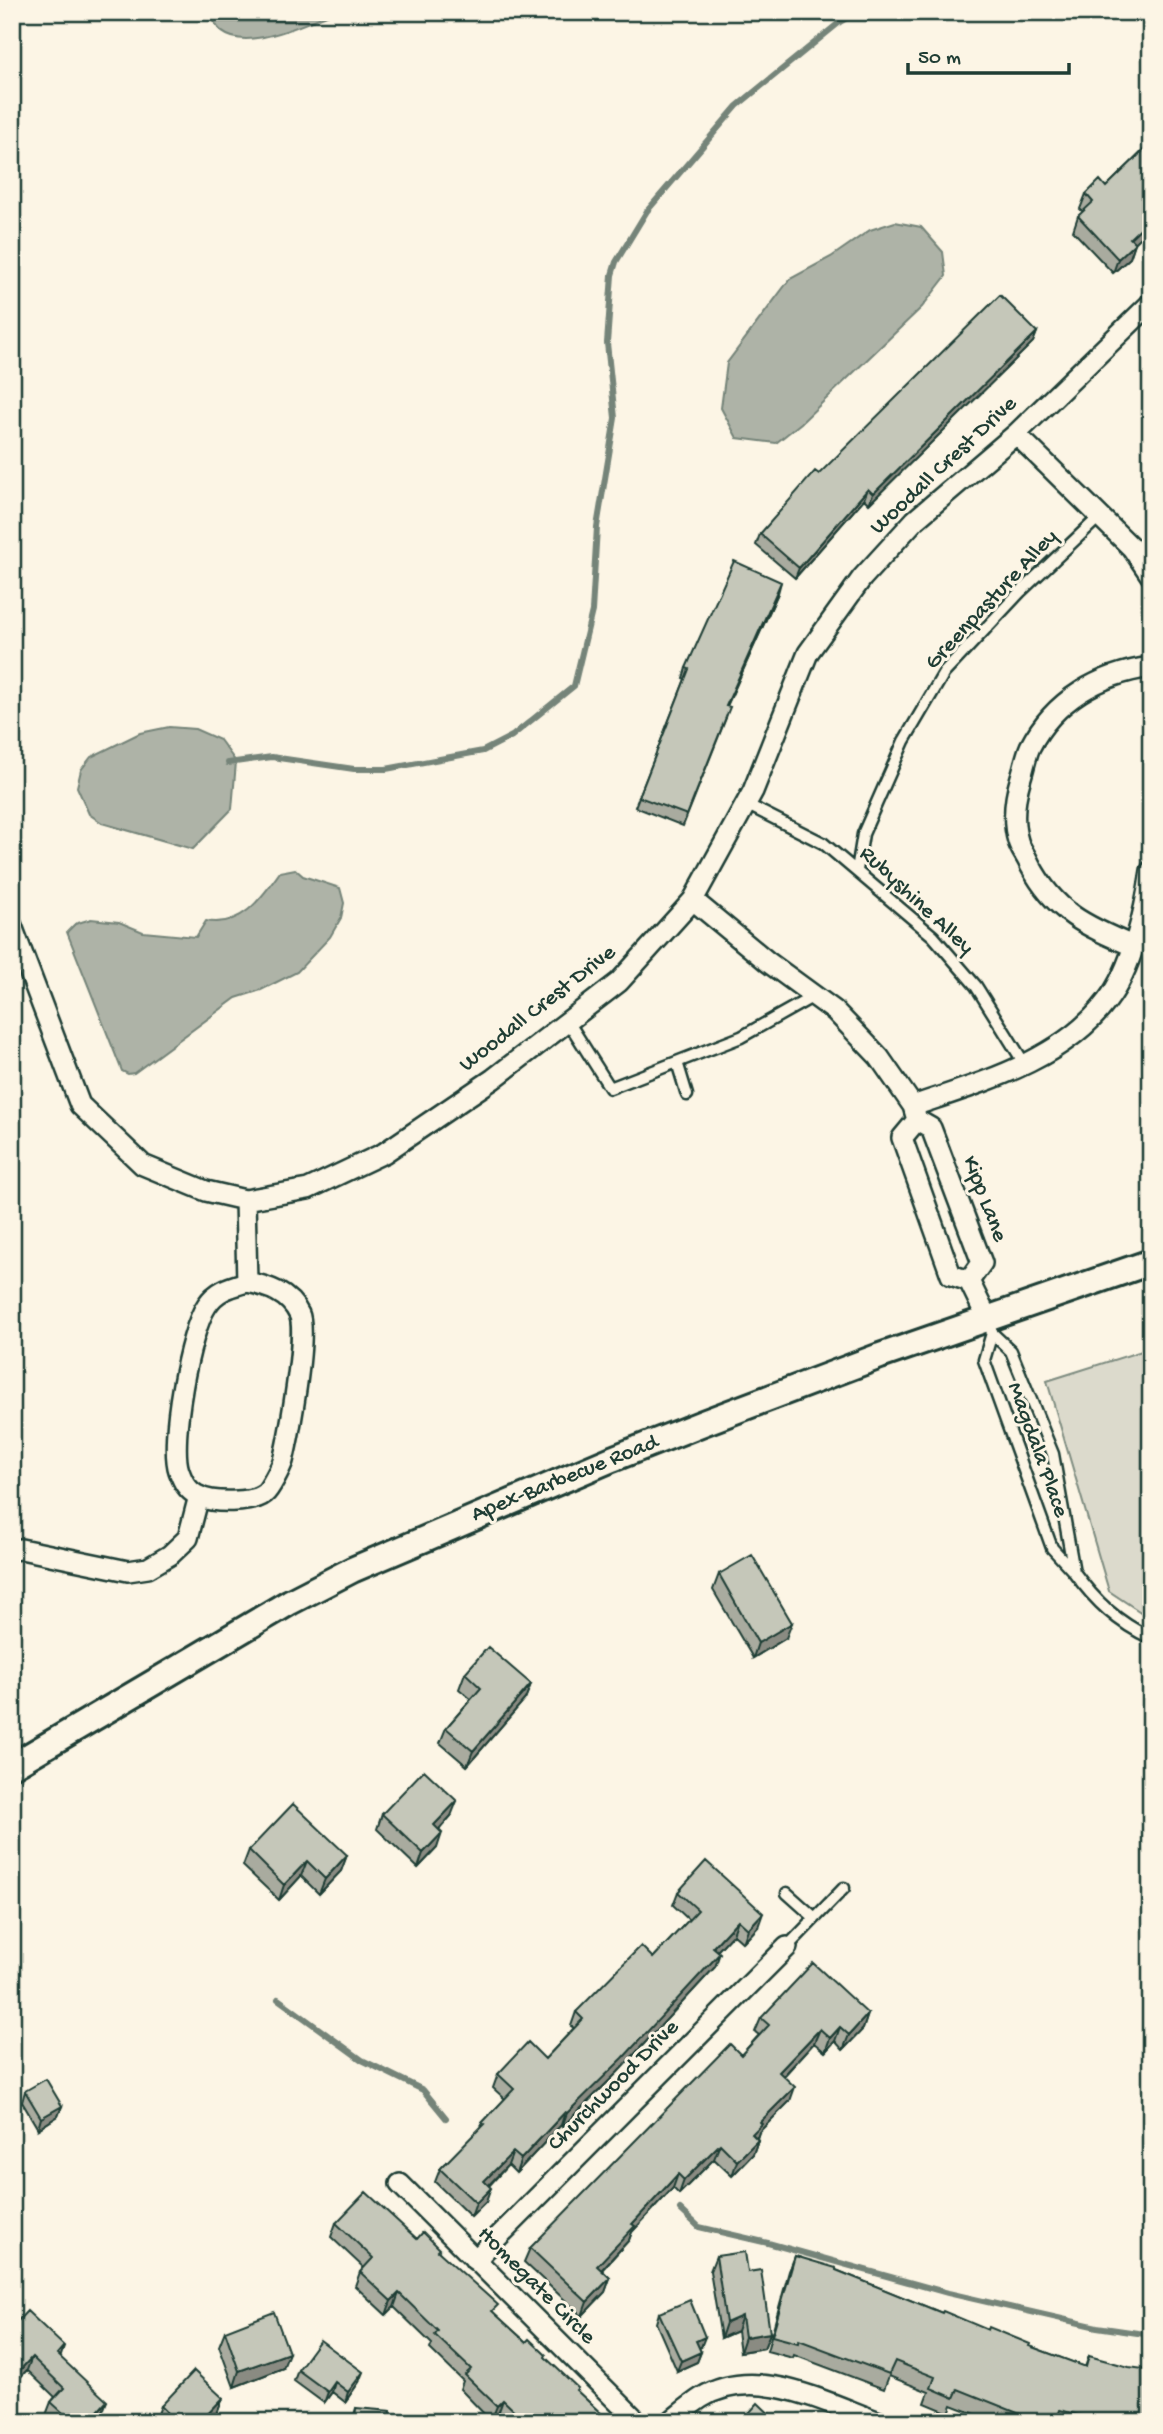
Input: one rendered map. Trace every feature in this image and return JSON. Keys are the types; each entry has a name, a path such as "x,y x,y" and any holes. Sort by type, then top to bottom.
{"street":[{"name":"Woodall Crest Drive","path":"12,926 80,1105 143,1165 206,1191 245,1200 308,1189 384,1153 493,1079 569,1023 619,982 693,900 746,804 808,653 854,589 915,520 1016,434 1151,303"},
{"path":"1016,434 1132,548 1151,576"},
{"path":"1133,946 1093,930 1061,907 1040,883 1018,841 1015,798 1030,748 1053,713 1091,684 1128,670 1151,667"},
{"path":"990,1326 969,1281 951,1275 902,1138 915,1113 1024,1063 1070,1037 1107,1002 1127,968 1151,871"},
{"name":"Kipp Lane","path":"693,900 768,962 835,1011 878,1057 915,1113 931,1128 982,1263 969,1281"},
{"path":"245,1200 247,1283"},
{"name":"Apex-Barbecue Road","path":"12,1766 280,1608 352,1570 664,1438 823,1377 990,1326 1151,1262"},
{"path":"247,1283 265,1286 286,1297 300,1315 303,1343 282,1463 265,1493 251,1499 227,1502 199,1496 184,1485 176,1463 179,1413 187,1367 206,1306 224,1288 247,1283"},
{"path":"12,1550 21,1549 128,1571 148,1568 170,1555 188,1538 199,1496"},
{"name":"Churchwood Drive","path":"475,2260 788,1947"},
{"name":"Homegate Circle","path":"400,2184 638,2422"},
{"path":"670,2422 702,2397 751,2384 788,2390 879,2422"}],"lane":[{"name":"Greenpasture Alley","path":"857,870 863,834 904,741 944,673 1020,592 1100,516"},
{"name":"Rubyshine Alley","path":"746,804 823,843 933,936 976,986 1024,1063"},
{"path":"569,1023 610,1088 741,1037 815,996"},
{"path":"677,1062 687,1095"},
{"name":"Magdala Place","path":"990,1326 984,1360 1052,1548 1093,1598 1117,1619 1151,1638"},
{"name":"Magdala Place","path":"990,1326 1011,1351 1053,1454 1074,1572"},
{"path":"788,1947 844,1888"},
{"path":"787,1893 815,1919"}],"shaded area":[{"path":"211,12 334,12 284,32 246,39 230,36 218,28"},
{"path":"895,222 921,227 943,252 946,276 922,307 801,423 776,443 737,438 721,408 727,363 790,279 831,257 870,230"},
{"path":"169,727 195,729 220,740 236,762 232,809 193,849 102,823 89,814 77,787 81,770 91,757 140,733"},
{"path":"295,869 303,876 340,888 344,903 341,918 330,937 297,972 261,990 236,998 134,1073 122,1071 67,932 75,924 91,919 119,922 143,932 196,937 206,921 219,922 240,915 250,909 280,872"},
{"path":"1151,1348 1151,1619 1109,1591 1047,1381"}],"building":[{"path":"1151,143 1151,218 1130,238 1135,243 1118,259 1078,216 1093,202 1086,194 1100,180 1106,187"},
{"path":"1000,295 1037,332 873,494 868,489 799,568 760,534 815,471 819,474"},
{"path":"734,561 781,582 726,706 730,707 687,815 639,797 689,669 686,668"},
{"path":"752,1555 792,1623 758,1643 719,1574"},
{"path":"488,1647 531,1684 473,1751 446,1728 481,1688 465,1673"},
{"path":"424,1770 457,1801 434,1825 442,1833 423,1853 382,1814"},
{"path":"293,1804 347,1855 325,1879 307,1861 284,1885 249,1850"},
{"path":"706,1861 763,1913 748,1929 738,1920 713,1947 720,1953 623,2058 565,2112 521,2159 513,2152 484,2181 491,2188 476,2203 440,2169 514,2089 498,2074 528,2042 545,2059 583,2019 576,2012 641,1946 653,1958 698,1910 678,1892"},
{"path":"813,1963 868,2014 849,2035 840,2027 830,2038 820,2029 779,2072 795,2087 760,2122 762,2124 752,2134 758,2140 737,2161 720,2144 684,2180 678,2174 597,2266 610,2278 587,2302 530,2248 730,2044 741,2055 769,2025 761,2018"},
{"path":"46,2079 62,2106 41,2118 25,2091"},
{"path":"366,2192 417,2239 423,2232 440,2249 438,2251 498,2305 492,2311 526,2342 529,2339 546,2355 545,2357 578,2388 576,2390 607,2419 605,2422 526,2422 503,2400 497,2406 465,2375 471,2369 435,2335 438,2331 399,2293 391,2301 360,2272 373,2258 336,2223"},
{"path":"745,2252 748,2272 761,2270 770,2333 745,2337 742,2316 726,2323 716,2256"},
{"path":"795,2256 836,2268 942,2313 943,2311 988,2330 989,2327 1030,2344 1029,2346 1086,2367 1089,2356 1151,2370 1151,2422 1093,2422 1094,2419 1060,2410 1056,2422 1040,2422 958,2389 954,2398 931,2388 935,2377 895,2361 889,2374 799,2340 798,2343 772,2336"},
{"path":"690,2300 705,2337 696,2341 701,2352 681,2361 659,2313"},
{"path":"27,2311 64,2346 57,2354 107,2401 98,2411 107,2419 105,2422 73,2422 51,2402 64,2388 32,2357 19,2371 12,2364 12,2327"},
{"path":"274,2312 289,2353 239,2371 225,2331"},
{"path":"320,2340 363,2372 348,2392 335,2382 328,2392 298,2370"},
{"path":"194,2371 223,2398 200,2422 157,2422 167,2412 161,2406"},
{"path":"758,2403 778,2422 741,2422"},
{"path":"356,2408 391,2411 390,2422 355,2422"}],"waterway":[{"path":"228,763 272,757 354,769 386,769 483,751 512,736 574,686 592,611 597,527 615,418 607,343 612,275 616,262 647,211 737,106 840,22 857,12"},
{"path":"278,1999 362,2060 423,2090 446,2118"},
{"path":"680,2209 699,2227 768,2243 948,2293 1097,2327 1151,2335"}]}
